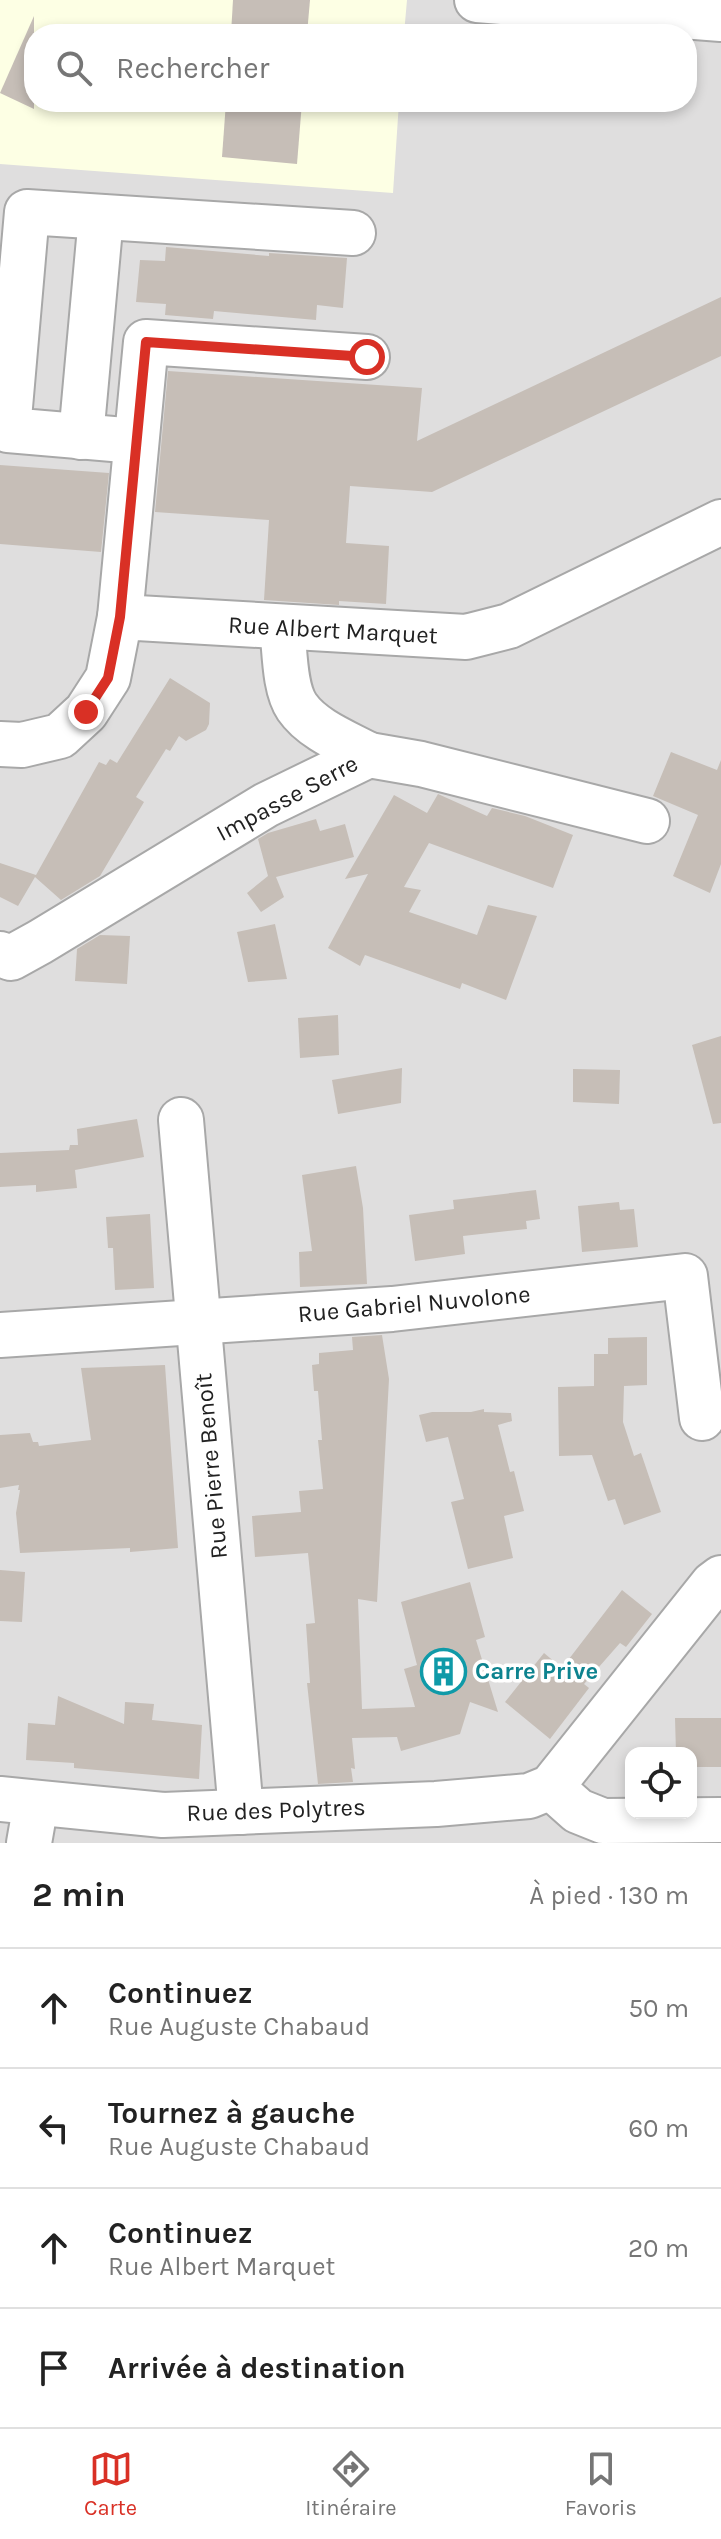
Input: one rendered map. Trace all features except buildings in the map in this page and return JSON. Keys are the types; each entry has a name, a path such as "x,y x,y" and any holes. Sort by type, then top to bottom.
{"street":[{"path":"477,0 721,19"},
{"path":"136,441 8,430 27,212 353,233"},
{"path":"81,437 101,217"},
{"path":"0,744 22,745 60,736 86,712 108,678 120,617 146,342 367,357"},
{"name":"Rue Albert Marquet","path":"120,617 466,637 509,626 717,531"},
{"path":"282,627 287,675 296,706 320,728 369,755"},
{"name":"Impasse Serre","path":"0,954 11,958 266,805 369,755 421,764 647,821"},
{"name":"Rue Pierre Benoît","path":"181,1120 241,1812"},
{"name":"Rue Gabriel Nuvolone","path":"0,1335 392,1309 685,1276 702,1418"},
{"path":"721,1578 713,1584 564,1799 603,1821 721,1820"},
{"name":"Rue des Polytres","path":"22,1815 163,1815 436,1804 529,1796 564,1799"}],"shaded area":[{"path":"0,0 721,0 721,1843 0,1843"},
{"path":"0,0 407,0 405,24 24,24 24,112 398,112 393,193 0,164"}],"place":[{"name":"Carre Prive","path":"444,1671"}],"route":[{"path":"86,712 108,678 120,617 146,342 367,357"}]}
